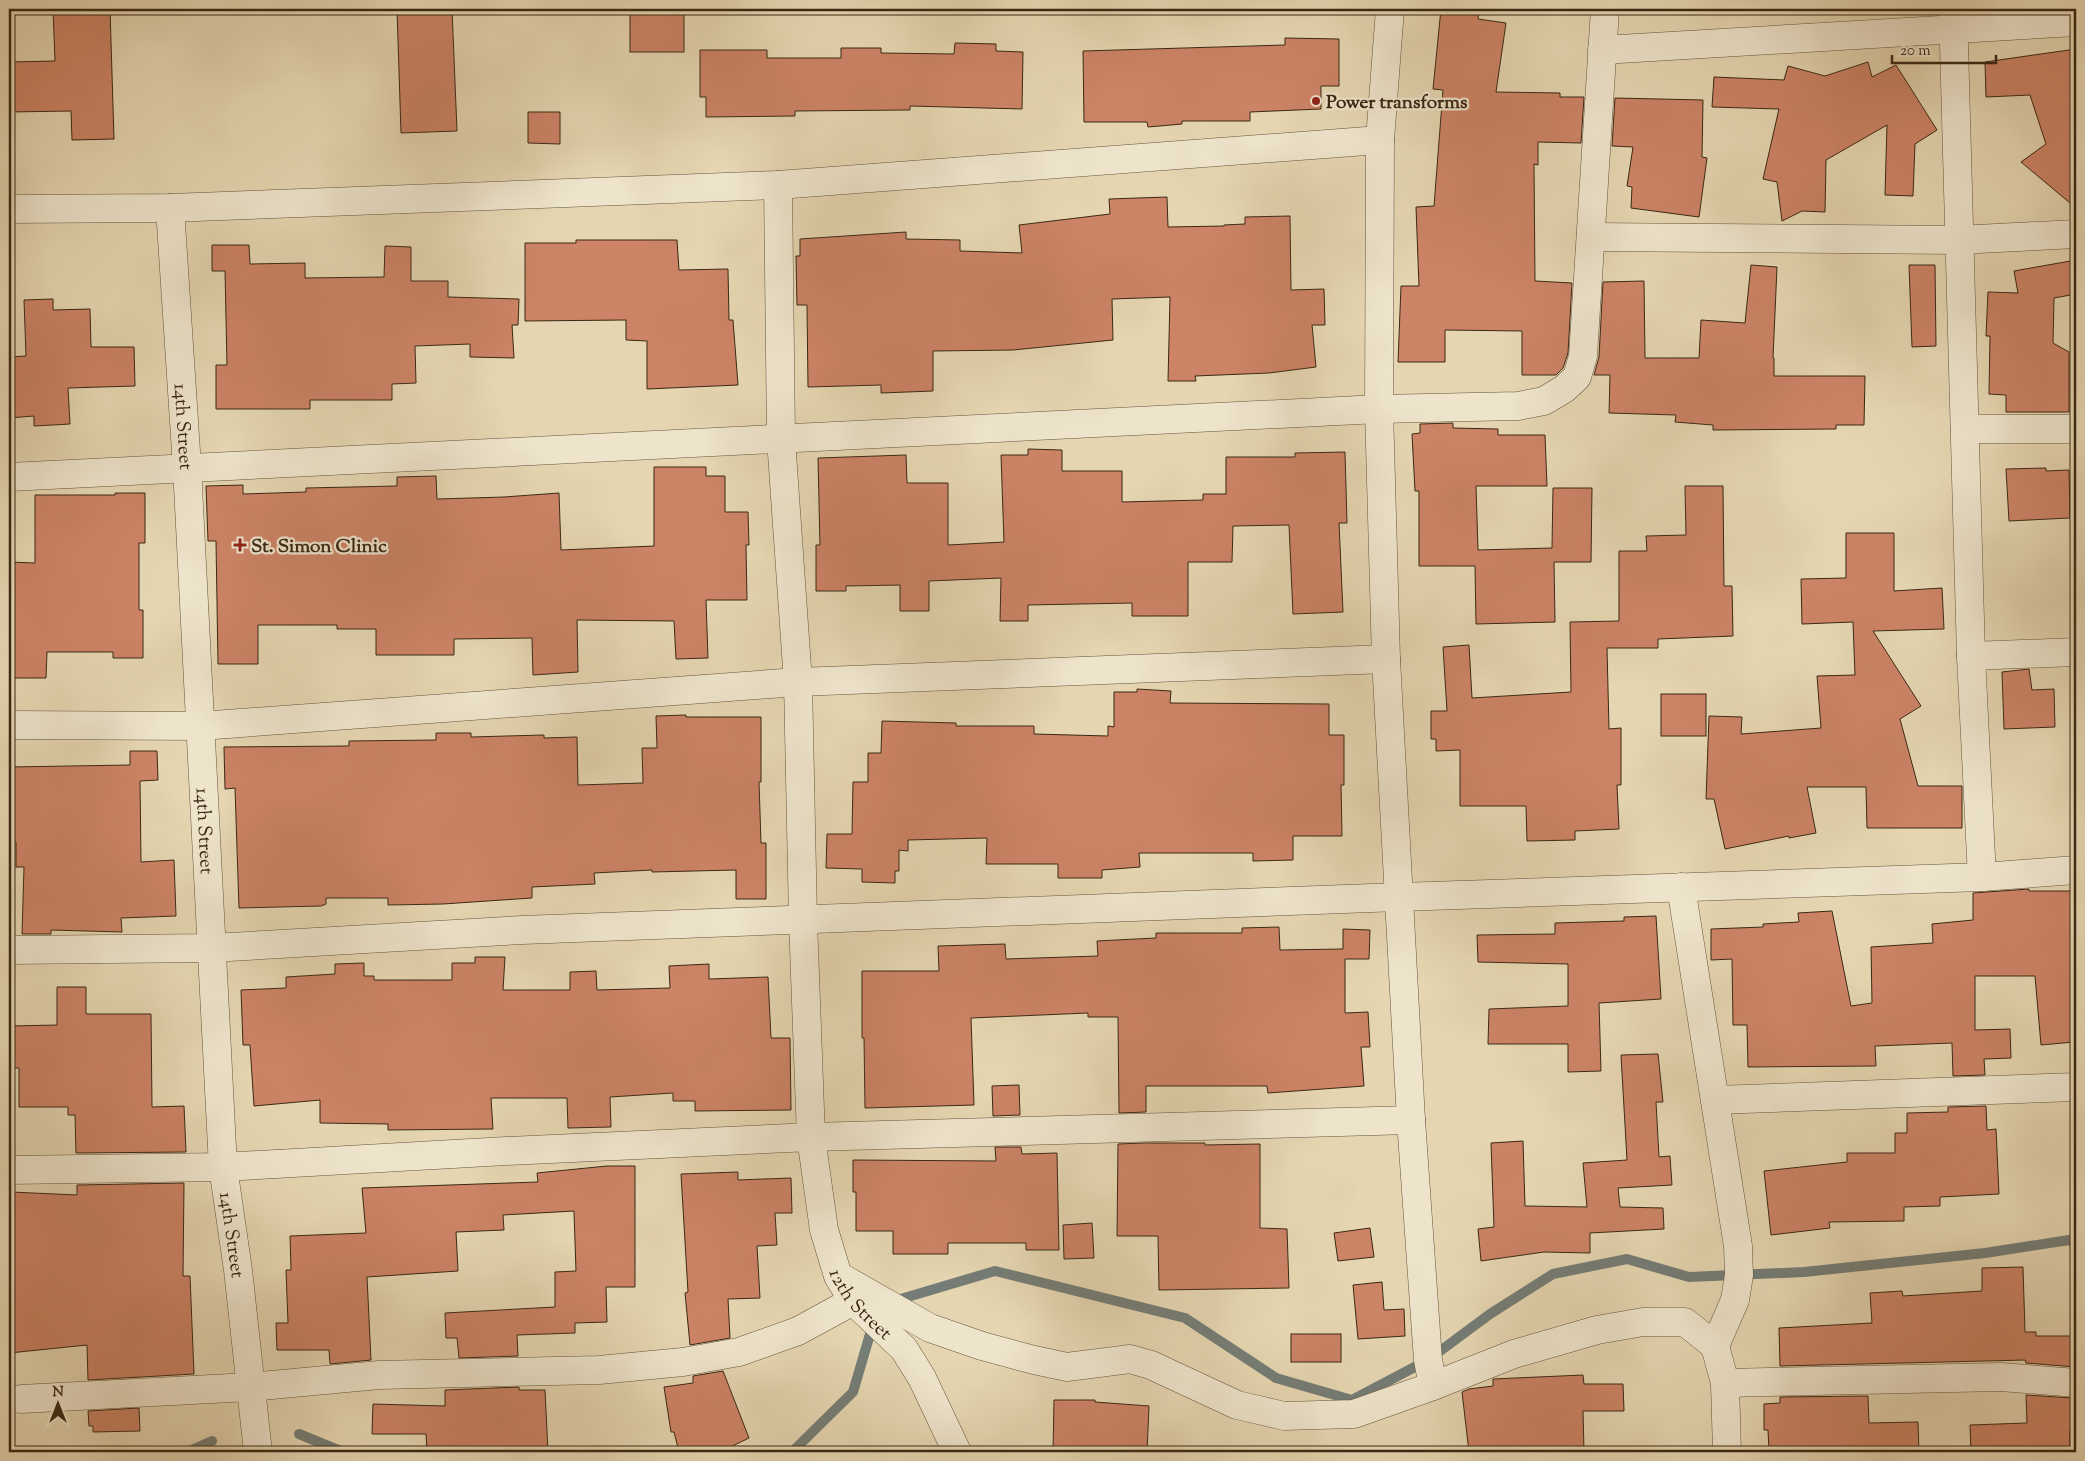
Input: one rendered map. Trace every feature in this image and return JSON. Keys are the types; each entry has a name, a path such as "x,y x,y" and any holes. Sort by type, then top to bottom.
{"street":[{"path":"1390,9 1380,140 1379,409 1386,659 1411,1120 1428,1360 1433,1386"},
{"path":"9,477 1379,409 1518,406 1544,401 1564,389 1577,377 1584,356 1605,9"},
{"path":"1602,50 1953,19 2076,22"},
{"path":"1953,19 1971,656 1982,877"},
{"path":"9,208 170,208 778,185 1380,140"},
{"name":"12th Street","path":"778,185 781,439 798,682 802,920 811,1137 824,1230 838,1276 853,1301 904,1349 922,1378 957,1452"},
{"name":"14th Street","path":"170,208 187,467 223,1167 238,1270 258,1452"},
{"path":"1591,237 1958,240 2076,234"},
{"path":"1965,429 2076,429"},
{"path":"1971,656 2076,652"},
{"path":"9,725 200,726 798,682 1386,659"},
{"path":"9,950 212,948 522,930 1399,896 1982,877 2076,870"},
{"path":"1681,887 1738,1246 1739,1275 1735,1300 1715,1346"},
{"path":"1715,1100 2076,1087"},
{"path":"9,1170 223,1167 506,1150 811,1137 1411,1120"},
{"path":"838,1276 930,1328 982,1346 1034,1360 1067,1366 1130,1359 1151,1365 1237,1405 1284,1416 1354,1414 1433,1386 1514,1354 1597,1330 1643,1322 1686,1322 1715,1346 1725,1383 1727,1452"},
{"path":"21,1399 250,1387 380,1375 599,1370 683,1362 738,1352 798,1332 853,1301"},
{"path":"1725,1383 2001,1377 2076,1383"}],"building":[{"path":"53,9 110,9 114,139 72,140 71,111 9,112 9,62 55,61"},
{"path":"397,9 452,9 457,131 401,133"},
{"path":"630,9 684,9 684,52 630,52"},
{"path":"1441,9 1479,9 1478,19 1506,23 1496,92 1560,93 1560,97 1584,97 1581,143 1538,142 1538,165 1534,164 1535,281 1572,283 1568,353 1563,368 1556,375 1522,375 1522,331 1445,330 1445,362 1398,362 1401,286 1419,286 1416,207 1434,206 1443,90 1433,89"},
{"path":"1285,38 1339,39 1339,86 1321,86 1321,109 1250,112 1250,121 1182,121 1182,124 1148,127 1147,122 1084,122 1083,51 1285,45"},
{"path":"955,43 996,44 996,51 1023,52 1022,109 910,106 910,110 795,111 795,116 706,117 706,97 700,97 700,50 767,50 767,58 841,58 841,48 881,48 881,53 954,54"},
{"path":"2076,49 2076,208 2021,162 2046,144 2030,95 1986,97 1985,62"},
{"path":"1868,62 1872,77 1896,65 1937,130 1915,144 1913,196 1885,195 1887,125 1826,160 1825,212 1802,211 1782,221 1777,182 1763,179 1779,109 1712,107 1714,77 1784,80 1788,66 1825,76"},
{"path":"1615,98 1703,100 1702,157 1707,158 1699,217 1631,208 1632,187 1627,186 1633,147 1612,146"},
{"path":"528,112 560,112 560,144 528,143"},
{"path":"1167,197 1168,227 1224,226 1245,224 1245,217 1290,216 1291,290 1324,289 1325,325 1312,325 1316,367 1269,373 1195,376 1196,381 1168,381 1170,297 1112,299 1113,340 1013,350 933,351 933,391 881,393 881,385 808,387 807,305 797,305 796,256 800,256 800,239 906,232 906,239 960,240 960,251 1022,253 1019,225 1110,214 1109,199"},
{"path":"576,240 677,240 679,270 728,269 729,320 733,320 738,385 647,389 647,341 626,340 626,320 525,321 525,243 576,243"},
{"path":"212,245 249,245 250,264 305,263 305,278 384,277 385,246 411,247 411,281 448,281 448,297 519,299 518,325 512,325 514,358 470,357 470,344 415,346 416,383 392,384 392,400 310,400 310,409 216,409 216,365 227,365 225,271 212,271"},
{"path":"2076,260 2076,294 2054,298 2053,343 2069,352 2069,412 2006,412 2006,395 1989,394 1990,336 1986,336 1988,292 2018,293 2014,271"},
{"path":"1751,265 1777,267 1774,376 1865,376 1864,425 1836,425 1836,429 1713,430 1713,425 1675,422 1676,415 1609,413 1610,375 1594,375 1599,357 1603,282 1644,281 1645,358 1699,358 1701,320 1745,323"},
{"path":"1909,265 1935,265 1936,346 1912,347"},
{"path":"53,299 53,310 90,309 91,347 134,347 135,386 68,388 70,424 34,426 34,416 9,418 9,357 26,356 24,300"},
{"path":"1453,423 1453,428 1498,429 1498,435 1545,435 1547,486 1476,486 1478,550 1552,548 1553,488 1592,488 1591,562 1554,562 1555,622 1476,624 1475,566 1419,566 1419,491 1415,491 1412,434 1420,433 1420,424"},
{"path":"1028,449 1062,450 1062,471 1122,471 1122,502 1203,500 1203,494 1226,494 1226,457 1295,457 1295,453 1345,452 1347,523 1339,523 1343,612 1293,614 1289,525 1233,526 1232,562 1188,562 1188,616 1132,616 1132,603 1028,605 1028,621 1000,621 1001,578 929,581 929,611 900,611 900,585 846,586 846,591 816,591 816,545 820,545 818,458 906,455 907,483 948,483 948,545 1004,542 1001,455 1028,455"},
{"path":"654,467 706,467 706,476 725,476 725,512 748,512 749,545 746,545 747,600 706,600 708,658 676,659 674,621 577,620 578,672 533,675 532,638 454,639 454,655 376,655 376,629 337,629 337,625 258,625 258,664 218,664 216,541 208,541 206,486 243,485 243,494 306,492 306,488 397,486 397,477 436,476 437,499 559,493 561,550 654,546"},
{"path":"2046,468 2046,471 2069,470 2070,518 2009,521 2006,469"},
{"path":"1685,486 1723,486 1724,586 1732,586 1733,636 1658,639 1658,648 1607,648 1609,729 1621,728 1621,785 1617,785 1619,829 1575,831 1575,840 1527,841 1526,806 1460,806 1460,750 1436,751 1436,739 1431,739 1431,711 1447,711 1443,647 1469,645 1472,698 1571,692 1570,622 1619,621 1619,551 1647,551 1646,536 1686,535"},
{"path":"115,493 145,493 145,543 139,543 139,610 143,610 143,658 113,658 113,652 47,652 46,678 9,678 9,562 35,563 35,495 115,495"},
{"path":"1846,533 1894,533 1894,591 1942,588 1944,629 1873,631 1921,706 1900,719 1918,786 1962,786 1962,828 1867,828 1866,787 1807,787 1816,833 1789,838 1789,836 1725,849 1714,799 1706,799 1709,716 1742,717 1741,734 1821,728 1817,676 1855,675 1853,622 1802,624 1801,579 1846,578"},
{"path":"2029,669 2032,690 2054,689 2055,727 2004,729 2002,672"},
{"path":"1137,689 1171,691 1170,703 1329,704 1329,735 1344,735 1344,785 1341,785 1342,836 1293,836 1293,860 1253,861 1253,853 1139,853 1140,867 1102,870 1102,878 1058,878 1058,864 986,864 987,838 908,840 908,851 899,850 899,871 895,871 895,883 862,882 862,869 826,868 827,834 852,834 853,782 868,782 868,753 881,753 882,721 956,723 956,726 1034,726 1034,734 1108,736 1108,726 1114,727 1114,692 1137,692"},
{"path":"1661,694 1706,694 1706,736 1661,736"},
{"path":"686,715 686,717 761,717 761,782 759,782 761,843 766,843 766,899 736,899 736,870 652,872 652,870 594,873 595,884 532,887 532,898 443,904 388,905 388,898 326,898 326,904 321,906 239,908 235,788 225,789 224,747 349,746 349,741 436,740 436,733 471,733 471,737 544,735 544,738 577,737 578,785 643,783 642,748 657,748 656,716"},
{"path":"130,751 157,751 158,780 140,781 141,862 174,860 176,916 121,918 122,932 51,930 51,934 22,934 24,867 16,867 16,842 9,842 9,767 130,765"},
{"path":"2029,889 2029,891 2076,891 2076,1006 2072,1007 2074,1042 2041,1045 2035,976 1975,976 1975,1030 2010,1029 2011,1058 1984,1059 1985,1075 1953,1076 1952,1043 1875,1046 1876,1066 1748,1067 1747,1025 1733,1025 1732,959 1711,960 1711,929 1763,927 1763,924 1799,922 1798,913 1832,911 1851,1006 1872,1003 1871,947 1933,943 1932,924 1973,920 1973,893"},
{"path":"1656,916 1661,999 1599,1003 1601,1071 1568,1072 1568,1044 1488,1044 1489,1009 1568,1006 1568,964 1478,962 1477,935 1555,934 1555,923 1624,921 1624,917"},
{"path":"1279,927 1280,950 1343,949 1343,929 1370,930 1369,959 1345,959 1345,1013 1368,1012 1370,1047 1361,1047 1364,1086 1268,1093 1267,1086 1146,1086 1146,1112 1119,1113 1118,1017 1088,1017 1088,1013 971,1018 974,1105 865,1108 862,971 939,971 938,946 1005,944 1006,959 1098,956 1097,941 1156,938 1156,933 1242,933 1242,928"},
{"path":"475,957 505,957 503,990 570,990 570,972 596,971 597,990 670,988 669,966 709,964 709,979 768,977 771,1038 790,1038 791,1110 695,1111 695,1101 673,1101 673,1093 610,1097 611,1127 568,1128 567,1098 491,1098 493,1129 388,1130 388,1124 320,1123 320,1100 254,1106 250,1045 243,1045 241,990 286,988 286,977 335,974 335,964 364,963 364,976 374,976 374,980 452,980 452,963 475,963"},
{"path":"57,987 86,987 86,1014 151,1014 152,1107 184,1106 186,1152 76,1153 75,1115 68,1115 68,1107 19,1107 19,1068 9,1068 9,1026 57,1025"},
{"path":"1658,1054 1663,1102 1656,1102 1659,1157 1670,1156 1672,1185 1618,1188 1620,1207 1663,1208 1664,1229 1590,1233 1590,1253 1544,1252 1481,1261 1478,1229 1494,1227 1491,1143 1523,1141 1525,1206 1587,1207 1583,1163 1627,1160 1621,1055"},
{"path":"1019,1085 1020,1115 993,1116 992,1086"},
{"path":"1986,1106 1987,1130 1996,1129 1999,1194 1940,1197 1940,1206 1904,1207 1904,1221 1829,1222 1830,1228 1771,1235 1764,1171 1847,1162 1847,1153 1895,1153 1895,1133 1907,1133 1907,1113 1948,1112 1948,1107"},
{"path":"1118,1144 1260,1144 1260,1228 1287,1229 1289,1288 1159,1290 1158,1236 1117,1236"},
{"path":"995,1147 1021,1147 1022,1154 1057,1153 1059,1250 1026,1250 1026,1243 948,1243 948,1254 893,1254 893,1231 856,1231 856,1192 853,1192 853,1160 996,1161"},
{"path":"607,1166 635,1166 635,1287 606,1287 607,1322 575,1323 575,1333 517,1335 518,1356 459,1358 457,1338 446,1338 445,1313 555,1307 555,1272 576,1271 574,1211 503,1215 504,1230 456,1232 458,1271 367,1277 371,1360 330,1364 329,1350 277,1350 276,1323 288,1323 286,1270 291,1270 290,1236 366,1233 362,1188 538,1182 537,1173"},
{"path":"738,1172 738,1180 791,1178 792,1213 775,1213 777,1245 757,1246 760,1298 728,1299 730,1338 690,1345 685,1293 688,1292 681,1174"},
{"path":"184,1183 183,1276 190,1276 194,1374 88,1380 87,1345 9,1353 11,1192 77,1195 77,1185"},
{"path":"1092,1223 1094,1258 1064,1259 1063,1225"},
{"path":"1370,1228 1374,1257 1338,1261 1334,1233"},
{"path":"2023,1267 2025,1332 2036,1332 2036,1336 2076,1336 2076,1367 2026,1363 2025,1360 1780,1366 1779,1328 1872,1323 1870,1293 1902,1291 1903,1296 1982,1291 1982,1268"},
{"path":"1382,1282 1384,1310 1404,1309 1405,1336 1358,1339 1353,1285"},
{"path":"1291,1334 1341,1334 1341,1362 1291,1362"},
{"path":"723,1371 749,1438 720,1452 679,1452 674,1432 671,1432 664,1387 693,1383 693,1376"},
{"path":"1583,1375 1584,1384 1623,1384 1624,1411 1583,1411 1584,1452 1469,1452 1462,1392 1469,1389 1493,1386 1493,1379"},
{"path":"519,1387 519,1390 545,1390 548,1452 427,1452 426,1434 372,1434 373,1404 445,1406 445,1390"},
{"path":"2026,1395 2072,1398 2074,1430 2070,1430 2070,1452 1971,1452 1970,1425 2027,1423"},
{"path":"1868,1396 1869,1423 1918,1422 1919,1452 1841,1452 1841,1448 1769,1450 1768,1430 1764,1430 1764,1404 1780,1403 1780,1397"},
{"path":"1054,1400 1095,1400 1095,1402 1149,1406 1147,1452 1053,1452"},
{"path":"139,1408 140,1431 93,1432 93,1426 89,1426 88,1411"}],"waterway":[{"path":"894,1301 995,1271 1185,1318 1276,1378 1352,1400 1428,1360 1490,1314 1553,1274 1627,1259 1689,1277 1804,1272 1985,1253 2069,1240 2076,1244"},
{"path":"792,1452 853,1392 873,1324"},
{"path":"299,1434 343,1452"},
{"path":"187,1452 212,1441"}],"place":[{"name":"Power transforms","path":"1316,101"},
{"name":"St. Simon Clinic","path":"240,545"}]}
